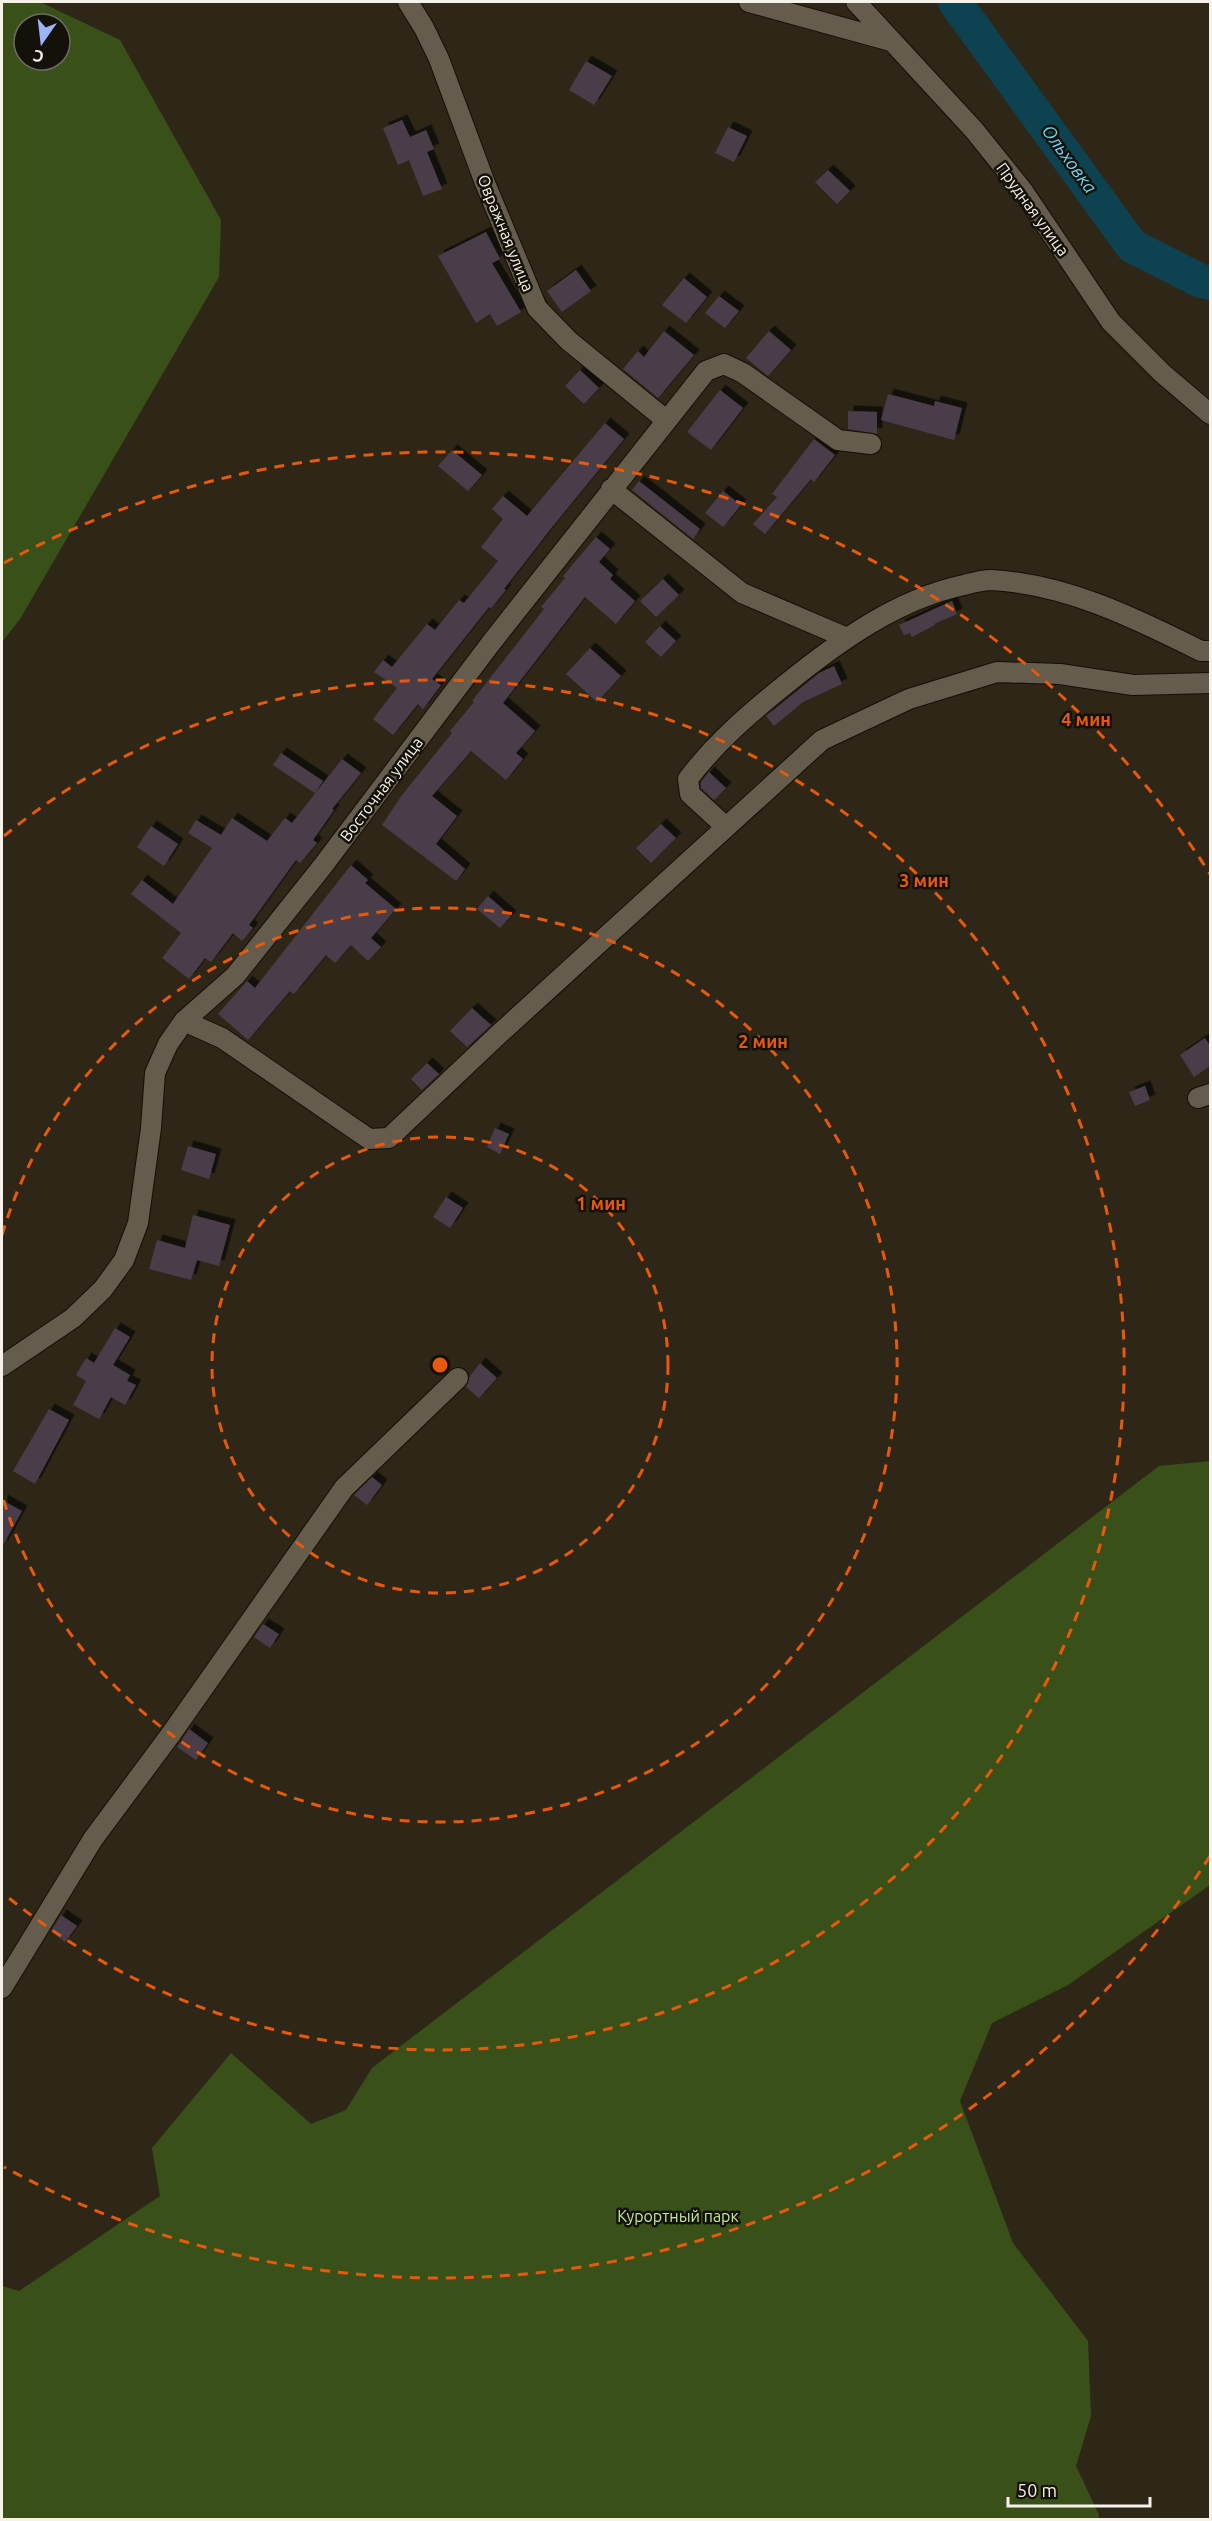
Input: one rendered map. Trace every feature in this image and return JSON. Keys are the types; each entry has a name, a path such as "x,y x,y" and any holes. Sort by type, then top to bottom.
{"street":[{"name":"Овражная улица","path":"408,2 439,59 485,183 537,308 569,340 666,420"},
{"path":"749,2 892,41"},
{"name":"Прудная улица","path":"856,2 974,130 1023,191 1111,322 1162,373 1210,414"},
{"name":"Восточная улица","path":"2,1366 74,1318 103,1289 124,1260 138,1223 151,1128 155,1073 168,1044 184,1021 235,976 315,876 611,489 706,371 724,364 743,373 838,440 871,444"},
{"path":"611,489 742,593 847,638"},
{"path":"726,827 690,794 688,779 706,755 746,716 832,646 885,615 921,598 951,588 988,580 1032,584 1094,602 1201,651 1210,651"},
{"path":"184,1021 222,1038 369,1139 389,1138 822,740 909,699 998,672 1060,674 1133,685 1210,683"},
{"path":"2,1988 93,1839 171,1734 344,1488 458,1378"}],"green space":[{"path":"2,2 40,2 61,12 12,12 12,72 72,72 72,17 120,40 221,220 219,277 20,619 2,642"},
{"name":"Курортный парк","path":"1210,1461 1210,1885 1068,1985 992,2023 960,2101 1013,2243 1088,2341 1091,2416 1076,2466 1099,2515 1098,2519 2,2519 2,2286 19,2291 160,2196 152,2148 231,2053 311,2124 346,2110 372,2068 1159,1466"}],"building":[{"path":"586,61 612,76 594,105 569,90"},
{"path":"402,120 410,137 426,130 434,149 427,152 442,189 423,196 409,160 398,165 383,128"},
{"path":"728,127 747,136 734,162 715,153"},
{"path":"828,170 850,191 837,204 815,182"},
{"path":"486,232 500,259 492,263 521,312 497,326 490,314 476,323 438,256"},
{"path":"576,270 591,291 562,312 547,291"},
{"path":"684,278 707,297 686,323 662,305"},
{"path":"719,296 739,311 725,328 705,313"},
{"path":"664,331 694,355 658,398 623,369 638,351 644,357"},
{"path":"769,331 791,350 768,376 746,358"},
{"path":"580,370 599,388 584,404 565,386"},
{"path":"720,390 743,408 711,450 687,432"},
{"path":"888,394 934,406 935,401 962,408 954,440 881,420"},
{"path":"848,411 877,412 877,434 848,429"},
{"path":"605,423 624,439 553,526 504,589 506,590 491,608 489,607 432,679 441,685 423,709 418,704 393,735 373,719 397,688 374,672 383,660 392,667 427,624 435,630 459,600 464,603 498,561 481,547 503,519 492,509 503,496 527,516"},
{"path":"814,439 835,455 814,482 811,479 765,534 753,524 777,497 772,494"},
{"path":"452,450 482,475 468,491 438,466"},
{"path":"639,481 700,529 693,539 632,490"},
{"path":"723,491 741,505 723,527 705,513"},
{"path":"596,537 610,549 599,562 613,575 610,579 635,601 616,624 585,597 503,703 535,731 516,753 523,759 506,780 471,751 432,796 457,816 436,844 465,869 456,881 382,825 402,795 452,733 450,731 474,702 472,701 544,609 541,607 565,578 563,576"},
{"path":"663,579 679,595 656,617 640,601"},
{"path":"952,601 957,614 912,637 910,633 904,635 899,625"},
{"path":"660,626 676,641 661,657 645,642"},
{"path":"590,648 621,676 597,702 566,674"},
{"path":"834,666 842,684 803,702 774,726 766,716 819,673"},
{"path":"281,753 323,781 315,793 273,765"},
{"path":"342,759 361,773 332,809 334,810 313,840 317,843 300,863 296,860 249,925 253,928 242,941 233,933 211,962 205,958 189,979 162,958 181,933 131,894 142,880 173,904 212,848 188,833 196,820 221,835 232,818 267,841 285,818 292,823"},
{"path":"709,772 726,788 714,800 701,788 701,782"},
{"path":"661,824 676,838 651,863 636,848"},
{"path":"151,826 178,844 164,866 137,847"},
{"path":"351,865 368,880 365,883 396,909 371,938 381,947 368,961 351,945 335,963 326,955 294,994 290,991 248,1040 218,1014 247,981 255,988"},
{"path":"488,896 511,916 500,928 477,909"},
{"path":"472,1008 491,1025 467,1047 450,1031"},
{"path":"1205,1038 1210,1046 1210,1066 1194,1077 1180,1055"},
{"path":"427,1063 439,1074 422,1090 411,1079"},
{"path":"1145,1086 1150,1100 1135,1106 1129,1092"},
{"path":"495,1128 509,1134 500,1154 487,1147"},
{"path":"188,1146 216,1154 209,1179 181,1170"},
{"path":"446,1197 463,1208 450,1228 433,1217"},
{"path":"193,1215 230,1225 219,1266 197,1260 191,1280 149,1269 157,1240 185,1248"},
{"path":"115,1328 130,1337 113,1365 130,1375 127,1381 136,1385 125,1405 111,1397 99,1419 73,1405 86,1381 76,1375 86,1358 94,1363"},
{"path":"480,1363 497,1378 479,1398 466,1387 470,1376"},
{"path":"49,1409 69,1420 35,1484 13,1471"},
{"path":"372,1477 382,1485 367,1505 354,1495"},
{"path":"2,1500 22,1511 2,1547"},
{"path":"263,1624 279,1634 270,1648 254,1637"},
{"path":"189,1729 208,1743 196,1760 177,1747"},
{"path":"61,1915 77,1926 65,1942 51,1931"}],"waterway":[{"name":"Ольховка","path":"955,2 1132,246 1201,281 1210,283"}]}
